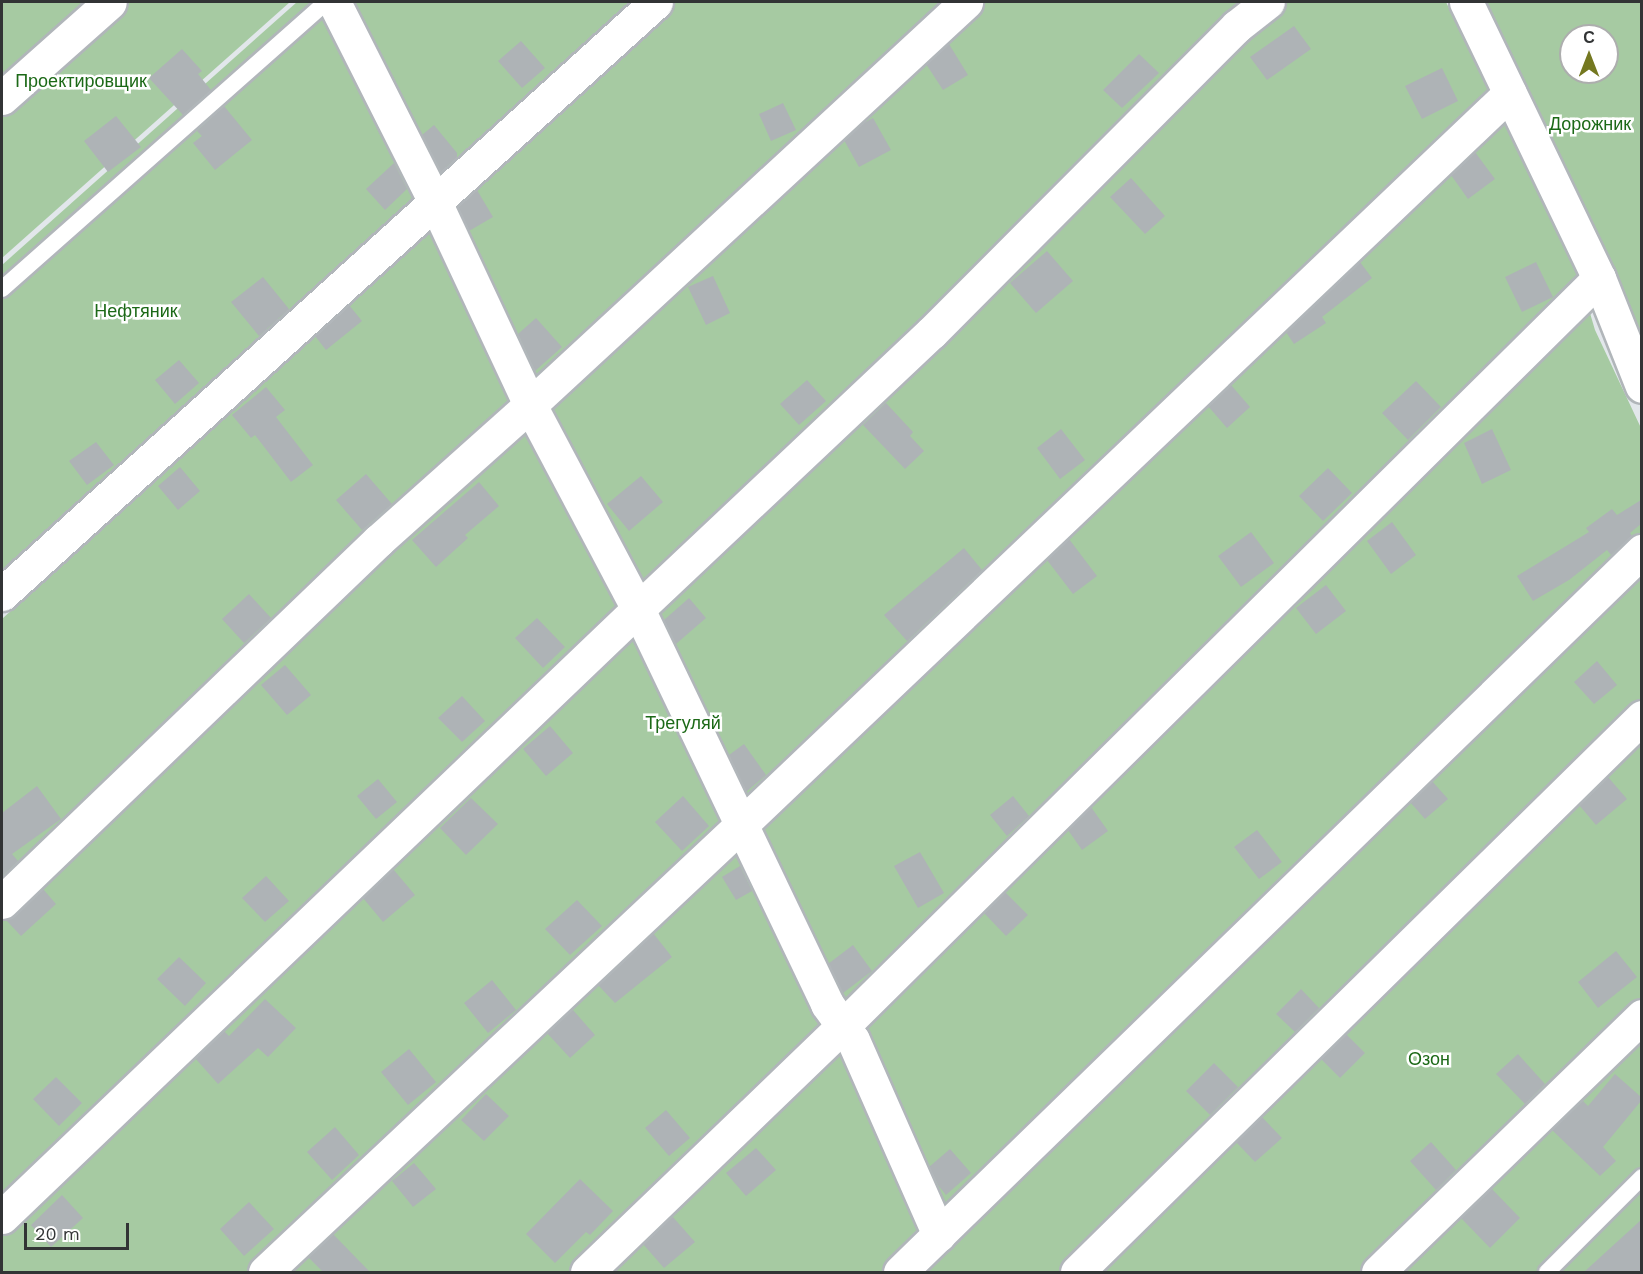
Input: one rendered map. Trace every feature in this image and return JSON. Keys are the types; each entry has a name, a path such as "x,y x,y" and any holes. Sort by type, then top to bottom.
{"street":[{"path":"2,98 110,2"},
{"path":"334,2 435,202 530,405 638,609 827,1004 853,1040 939,1234"},
{"path":"2,594 656,2"},
{"path":"2,902 379,540 530,405 966,2"},
{"path":"2,1217 638,609 931,333 1237,26 1268,2"},
{"path":"1466,2 1599,278 1641,386"},
{"path":"265,1272 742,824 1510,93"},
{"path":"587,1272 844,1025 1599,278"},
{"path":"900,1272 1641,551"},
{"path":"1077,1272 1641,717"},
{"path":"1378,1272 1641,1016"}],"lane":[{"path":"2,289 326,2"},
{"path":"1547,1272 1641,1177"}],"green space":[{"name":"Проектировщик","path":"2,2 290,2 2,258"},
{"name":"Нефтяник","path":"297,2 651,2 2,605 2,265"},
{"name":"Трегуляй","path":"673,2 1446,2 1579,276 1595,330 1641,428 1641,538 890,1272 2,1272 2,619"},
{"name":"Дорожник","path":"1476,2 1641,2 1641,356"},
{"name":"Озон","path":"1641,557 1641,1170 1539,1272 905,1272"},
{"path":"1641,1187 1641,1272 1557,1272"}],"building":[{"path":"1294,26 1311,49 1267,80 1250,57"},
{"path":"521,41 545,68 522,88 498,61"},
{"path":"949,44 968,75 943,90 926,64"},
{"path":"182,49 202,71 198,74 211,90 183,115 149,78"},
{"path":"1139,54 1159,73 1122,108 1103,90"},
{"path":"1442,68 1458,101 1422,119 1405,86"},
{"path":"783,103 796,130 771,141 759,114"},
{"path":"224,106 252,140 215,170 193,143 202,136 197,131"},
{"path":"116,116 141,147 108,172 84,141"},
{"path":"873,118 891,150 859,167 844,140 860,125"},
{"path":"434,125 457,153 457,157 441,172 422,135"},
{"path":"1475,152 1495,179 1468,199 1451,175"},
{"path":"394,163 407,189 385,210 366,189"},
{"path":"1131,178 1165,216 1145,234 1110,197"},
{"path":"477,190 493,217 469,231 458,207"},
{"path":"1047,251 1073,281 1036,313 1010,283"},
{"path":"1360,262 1372,278 1322,317 1326,323 1294,344 1286,332"},
{"path":"1536,262 1553,297 1522,312 1505,277"},
{"path":"713,276 730,313 706,325 688,287"},
{"path":"263,277 289,309 259,336 231,302"},
{"path":"349,305 362,321 326,350 315,336"},
{"path":"536,318 562,347 535,371 518,334"},
{"path":"179,360 199,383 175,404 155,380"},
{"path":"807,380 826,401 799,425 780,404"},
{"path":"1416,381 1441,407 1408,440 1382,413"},
{"path":"1231,385 1250,407 1227,428 1208,406"},
{"path":"266,387 285,410 276,417 313,465 291,482 255,435 251,438 232,415"},
{"path":"886,403 913,432 910,436 924,451 905,469 863,425"},
{"path":"1061,429 1085,460 1060,479 1037,448"},
{"path":"1492,429 1511,470 1482,484 1464,443"},
{"path":"96,442 114,465 87,485 69,461"},
{"path":"180,467 200,491 178,510 158,486"},
{"path":"1328,468 1352,493 1323,521 1299,496"},
{"path":"366,474 392,504 362,530 336,500"},
{"path":"641,476 663,502 629,531 607,504"},
{"path":"479,482 499,506 465,535 468,538 436,567 412,540"},
{"path":"1641,500 1641,524 1630,533 1632,536 1611,555 1607,550 1569,580 1533,601 1517,576 1589,532 1586,528 1612,509 1617,515"},
{"path":"1392,522 1416,555 1391,574 1367,541"},
{"path":"1251,532 1274,563 1241,587 1218,556"},
{"path":"1069,539 1097,576 1073,594 1047,560"},
{"path":"964,548 982,570 907,641 884,615"},
{"path":"1326,585 1346,611 1316,634 1296,608"},
{"path":"249,594 271,618 244,643 222,619"},
{"path":"689,598 706,618 676,644 664,620"},
{"path":"537,618 565,647 543,668 515,638"},
{"path":"1597,661 1617,685 1594,704 1574,682"},
{"path":"285,665 311,695 287,715 261,685"},
{"path":"462,696 485,721 462,742 438,718"},
{"path":"550,726 573,753 546,776 523,749"},
{"path":"744,744 766,775 746,792 729,755"},
{"path":"1608,777 1627,799 1596,825 1579,805"},
{"path":"378,779 397,802 376,819 357,796"},
{"path":"1432,781 1448,799 1425,819 1410,802"},
{"path":"37,786 61,819 12,854 18,861 2,876 2,813"},
{"path":"683,796 709,826 682,851 655,822"},
{"path":"1013,796 1029,816 1007,836 990,815"},
{"path":"471,798 498,824 466,855 440,828"},
{"path":"1091,807 1108,831 1082,850 1068,830"},
{"path":"1257,830 1282,862 1259,879 1234,847"},
{"path":"920,852 944,893 918,908 894,866"},
{"path":"740,866 752,891 736,900 722,877"},
{"path":"393,869 415,895 383,922 363,898"},
{"path":"266,876 289,901 265,922 242,898"},
{"path":"43,889 56,904 21,936 6,920 15,916"},
{"path":"1005,892 1028,915 1006,936 984,913"},
{"path":"577,900 602,926 570,955 545,929"},
{"path":"653,933 672,957 615,1003 598,985"},
{"path":"853,945 872,971 843,993 828,964"},
{"path":"1616,951 1637,977 1598,1008 1578,982"},
{"path":"179,957 206,983 185,1006 157,979"},
{"path":"492,980 516,1010 488,1033 464,1003"},
{"path":"1301,989 1319,1008 1295,1032 1276,1014"},
{"path":"265,999 296,1028 268,1057 258,1048 218,1084 195,1058 224,1031 229,1036"},
{"path":"573,1010 595,1035 570,1058 547,1033"},
{"path":"1346,1034 1365,1053 1340,1078 1321,1059"},
{"path":"409,1049 436,1082 408,1105 381,1072"},
{"path":"1518,1054 1545,1084 1525,1104 1496,1074"},
{"path":"1214,1063 1238,1087 1210,1115 1186,1091"},
{"path":"1615,1074 1641,1097 1641,1101 1603,1147 1616,1161 1600,1176 1552,1130 1583,1101 1588,1106"},
{"path":"56,1077 82,1103 59,1126 33,1099"},
{"path":"486,1094 509,1116 484,1141 461,1120"},
{"path":"666,1110 690,1138 669,1156 645,1128"},
{"path":"1262,1117 1282,1138 1255,1162 1236,1142"},
{"path":"335,1127 359,1155 332,1180 307,1152"},
{"path":"1431,1142 1456,1170 1436,1190 1410,1161"},
{"path":"756,1148 776,1170 746,1196 726,1173"},
{"path":"950,1149 971,1173 946,1195 929,1167"},
{"path":"414,1163 436,1189 413,1207 392,1181"},
{"path":"580,1179 613,1211 590,1235 586,1232 555,1263 526,1234"},
{"path":"1491,1188 1520,1218 1490,1248 1461,1218"},
{"path":"62,1195 83,1218 51,1247 31,1225"},
{"path":"249,1202 274,1229 244,1256 220,1229"},
{"path":"672,1216 695,1242 664,1268 643,1244"},
{"path":"1641,1220 1641,1272 1584,1272"},
{"path":"333,1234 370,1272 323,1272 308,1257"}]}
